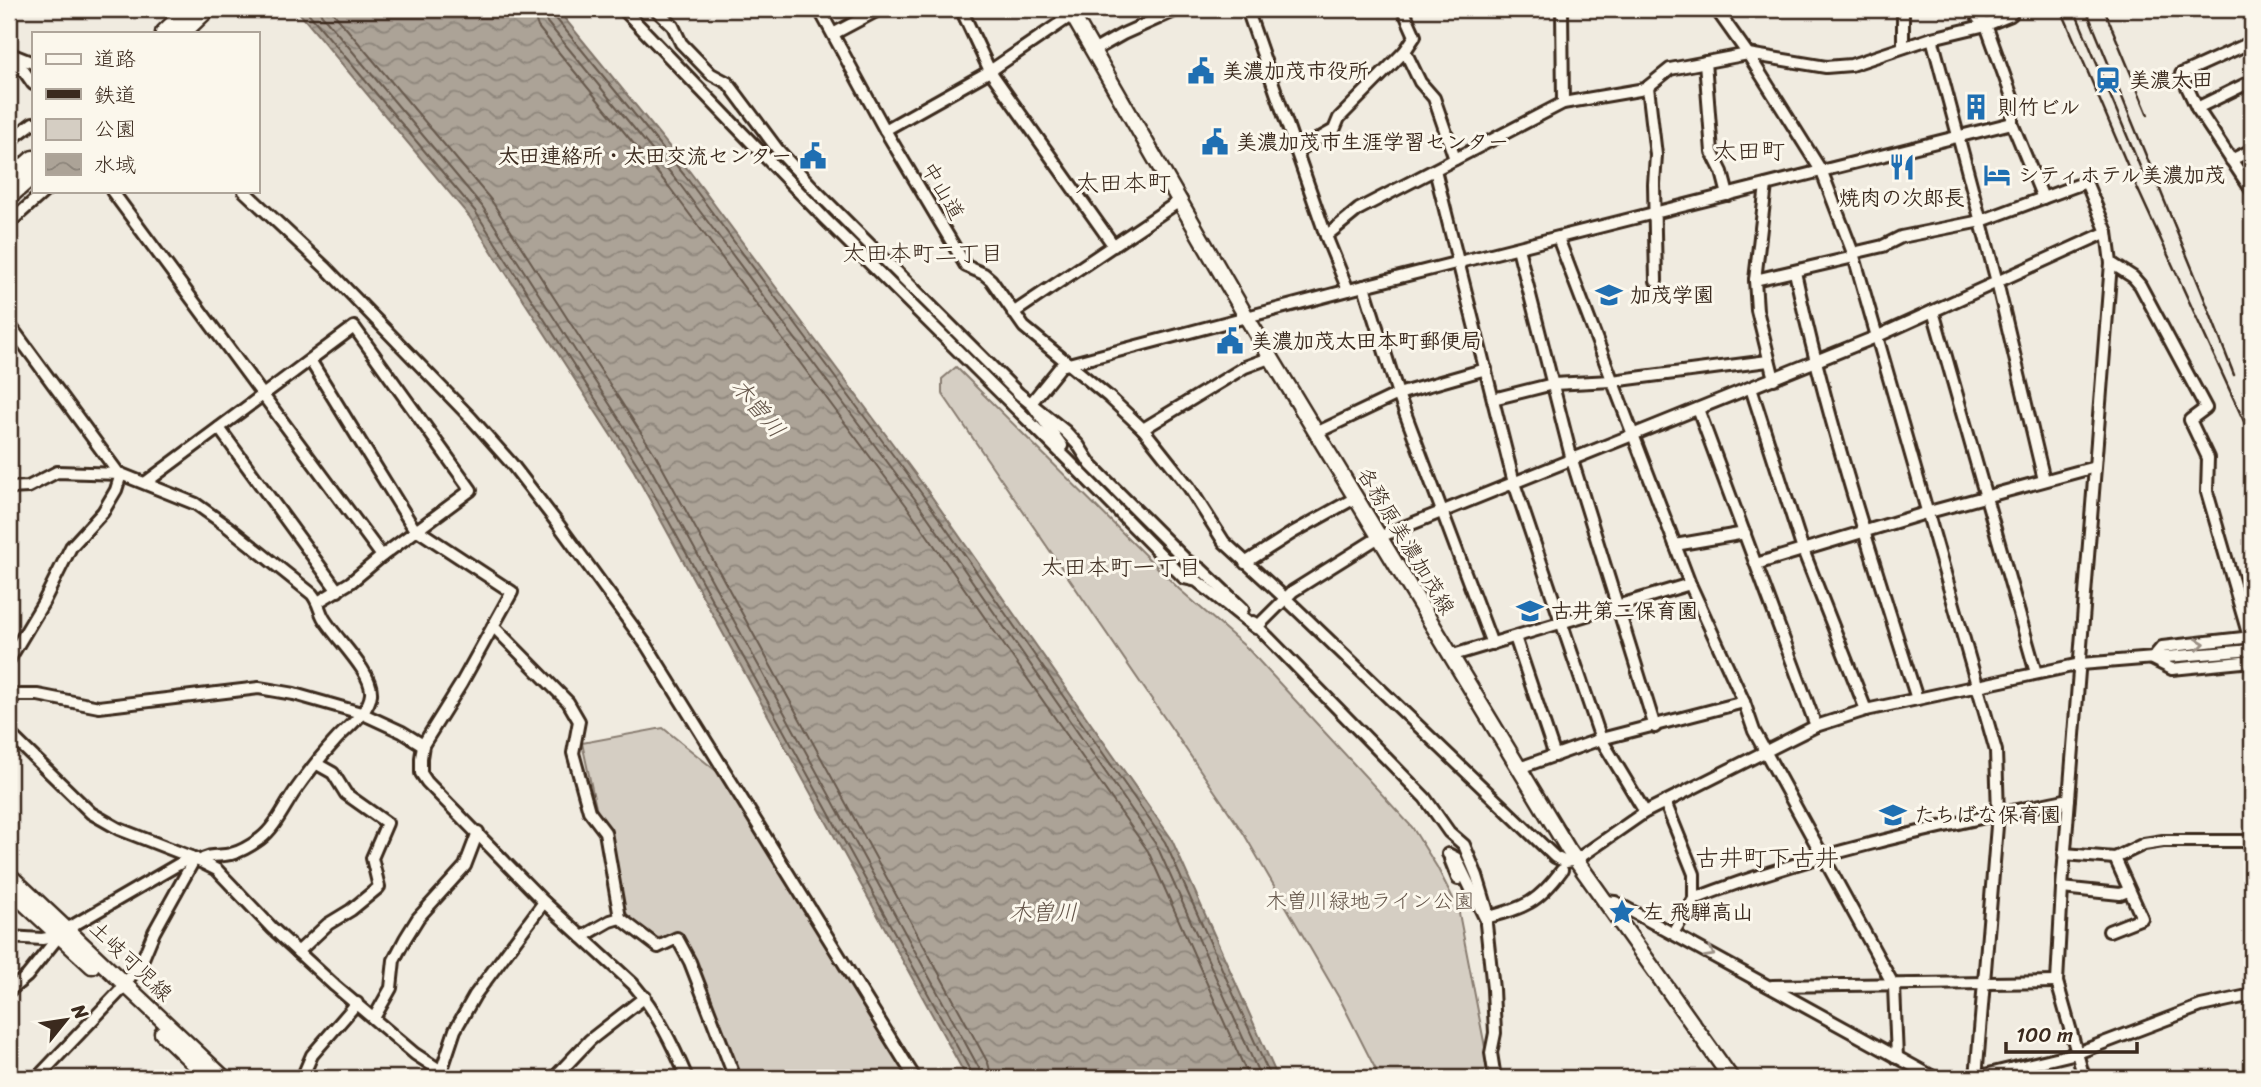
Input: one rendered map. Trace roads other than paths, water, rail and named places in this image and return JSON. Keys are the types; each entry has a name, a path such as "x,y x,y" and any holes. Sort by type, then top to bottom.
{"highway":[{"path":"165,32 189,9"},
{"path":"183,32 206,9"},
{"path":"9,171 32,153"},
{"path":"9,180 32,160"},
{"path":"9,196 32,176"}],"main road":[{"name":"各務原美濃加茂線","path":"1071,12 1247,318 1519,768 1576,860 1731,1078"},
{"name":"土岐可児線","path":"9,875 63,933"},
{"name":"土岐可児線","path":"9,889 63,933 224,1078"},
{"name":"土岐可児線","path":"122,988 209,1078"}],"street":[{"path":"623,9 825,219 1184,578 1197,581 1256,628 1425,798 1449,832 1464,845 1487,909 1485,918 1495,1033 1491,1053 1495,1078"},
{"path":"655,9 673,26 681,43 711,74 728,83 778,150 817,192 1019,394 1065,431 1091,465 1186,560 1201,569 1248,615 1256,628"},
{"name":"中山道","path":"818,9 962,262 991,280 1013,313 1040,342 1109,397 1143,429 1189,487 1224,542 1245,564 1286,598 1555,857 1566,862 1576,860"},
{"path":"833,34 880,9"},
{"path":"961,9 990,71 1114,246"},
{"path":"1093,51 1179,9"},
{"path":"1247,9 1326,236 1348,290"},
{"path":"1297,151 1334,130 1347,109 1405,51 1415,36 1403,9"},
{"path":"1562,9 1563,103"},
{"path":"1716,9 1748,54 1822,172 1853,255 1878,337 1996,751 1998,814 1976,1078 2077,1053 2201,1006 2252,995"},
{"path":"1903,9 1903,47"},
{"path":"1976,9 1978,18 1986,25 2012,97 2012,123 2043,198"},
{"path":"1326,236 1359,209 1563,103 1645,89 1670,69 1748,54 1826,67 1852,65 1932,38 1986,25 2011,15 2013,9"},
{"path":"885,130 990,71 1071,12"},
{"path":"1932,38 1997,282 2044,480"},
{"path":"2252,42 2181,75 2197,108 2252,191"},
{"path":"1405,51 1420,82 1434,98 1455,159"},
{"path":"10,54 32,63"},
{"path":"10,54 32,83"},
{"path":"1705,62 1712,152 1722,172 1728,195"},
{"path":"2197,108 2252,81"},
{"path":"1648,87 1657,155 1656,281"},
{"path":"1031,403 1061,366 1068,364 1348,290 2012,123"},
{"path":"9,141 32,124"},
{"path":"2231,160 2252,150"},
{"path":"1436,170 1514,483 1601,739 1645,812"},
{"path":"1755,280 1795,272 1853,255 1883,246 1901,237 1981,221 2086,182 2107,232 2111,263 2064,854 2057,982 2084,1078"},
{"path":"1766,185 1755,280 1757,310 1774,379"},
{"path":"9,223 44,192"},
{"path":"113,192 382,556"},
{"path":"245,192 327,269 471,418 511,463 558,524 647,646 915,1078"},
{"path":"1013,313 1181,200"},
{"path":"1256,628 1293,591 1379,537 1878,337 2107,232"},
{"path":"1558,238 1689,584 1765,751 1894,986 1897,1058"},
{"path":"1518,248 1572,460 1655,727"},
{"path":"2111,263 2133,277 2140,285 2206,408 2190,420 2208,458 2207,492 2252,643"},
{"path":"1795,272 1815,362 1864,532 1917,699"},
{"path":"1364,286 1398,394 1492,644"},
{"path":"1933,311 2036,673"},
{"path":"9,324 120,474"},
{"path":"145,483 355,327 471,490 338,591 318,602"},
{"path":"1143,429 1245,367 1272,357"},
{"path":"310,360 413,527 512,592 423,746 421,773 544,902 645,997 673,1045 687,1078"},
{"path":"1493,399 1553,384 1612,381 1768,361"},
{"path":"1318,432 1398,394 1486,369"},
{"path":"1751,388 1803,550 1866,710"},
{"path":"1031,403 1067,453 1068,460"},
{"path":"1698,409 1816,726"},
{"path":"219,428 338,591"},
{"path":"1756,564 1929,512 2095,467"},
{"path":"9,488 28,487 57,472 120,474 195,503 291,577 318,602 322,616 360,666 371,694 361,713 304,778 269,831 259,840 232,854 195,859 63,933 42,939 9,937"},
{"path":"9,660 43,603 71,547 103,512 116,490 120,474"},
{"path":"1245,564 1292,533 1355,498"},
{"path":"1675,545 1745,533"},
{"path":"1450,656 1689,584"},
{"path":"493,626 568,702 579,721 573,753 589,811 605,832 620,918 658,947 677,939 680,942 735,1078"},
{"path":"1515,637 1555,756"},
{"path":"1576,860 1645,812 1816,726 1866,710 2081,664 2183,656 2252,643"},
{"path":"2152,659 2162,647 2252,643"},
{"path":"2152,659 2172,669 2252,661"},
{"path":"9,695 38,695 99,707 259,688 294,694 361,713 402,732 423,746"},
{"path":"1519,768 1601,739 1744,702"},
{"path":"9,733 91,813 119,829 217,870 298,952 415,1054 452,1078"},
{"path":"298,952 328,924 351,910 379,887 372,858 387,823 346,794 333,774 317,764"},
{"path":"1694,899 1746,878 1823,856 1929,829 2069,799"},
{"path":"1665,802 1694,874 1694,899 1673,933"},
{"path":"374,1018 391,988 394,960 405,939 418,918 465,866 478,831"},
{"path":"2064,854 2115,858 2144,844 2163,841 2252,841"},
{"path":"1458,879 1448,853 1456,858 1485,918"},
{"path":"2109,930 2142,918 2115,858"},
{"path":"37,1078 122,988 142,961 195,859"},
{"path":"1485,918 1522,908 1540,897 1562,870"},
{"path":"2062,888 2120,894 2128,891"},
{"path":"1605,901 1615,902 1673,933 1935,1078"},
{"path":"441,1072 456,1030 475,995 544,902"},
{"path":"582,937 610,920 620,918"},
{"path":"9,991 27,976 63,933"},
{"path":"1769,986 2057,982"},
{"path":"554,1078 590,1040 645,997"},
{"path":"302,1078 312,1055 357,1003"}],"water":[{"name":"木曽川","path":"296,9 557,9 690,172 927,490 1171,838 1278,1078 967,1078 634,471 469,216"}],"railway":[{"path":"2061,9 2135,183 2252,439"},
{"path":"2074,9 2146,181"},
{"path":"2086,9 2234,375"},
{"path":"2104,9 2148,115"}],"place":[{"name":"美濃加茂市役所","path":"1201,71"},
{"name":"美濃太田","path":"2108,80"},
{"name":"則竹ビル","path":"1976,107"},
{"name":"美濃加茂市生涯学習センター","path":"1215,142"},
{"name":"太田連絡所・太田交流センター","path":"813,156"},
{"name":"焼肉の次郎長","path":"1902,167"},
{"name":"シティホテル美濃加茂","path":"1997,175"},
{"name":"加茂学園","path":"1609,295"},
{"name":"美濃加茂太田本町郵便局","path":"1230,341"},
{"name":"古井第二保育園","path":"1530,611"},
{"name":"たちばな保育園","path":"1893,815"},
{"name":"左 飛騨高山","path":"1622,912"}],"district":[{"name":"太田町","path":"1749,151"},
{"name":"太田本町","path":"1123,183"},
{"name":"太田本町二丁目","path":"923,253"},
{"name":"太田本町一丁目","path":"1121,567"},
{"name":"古井町下古井","path":"1767,858"}],"park label":[{"name":"木曽川緑地ライン公園","path":"1370,901"}]}
